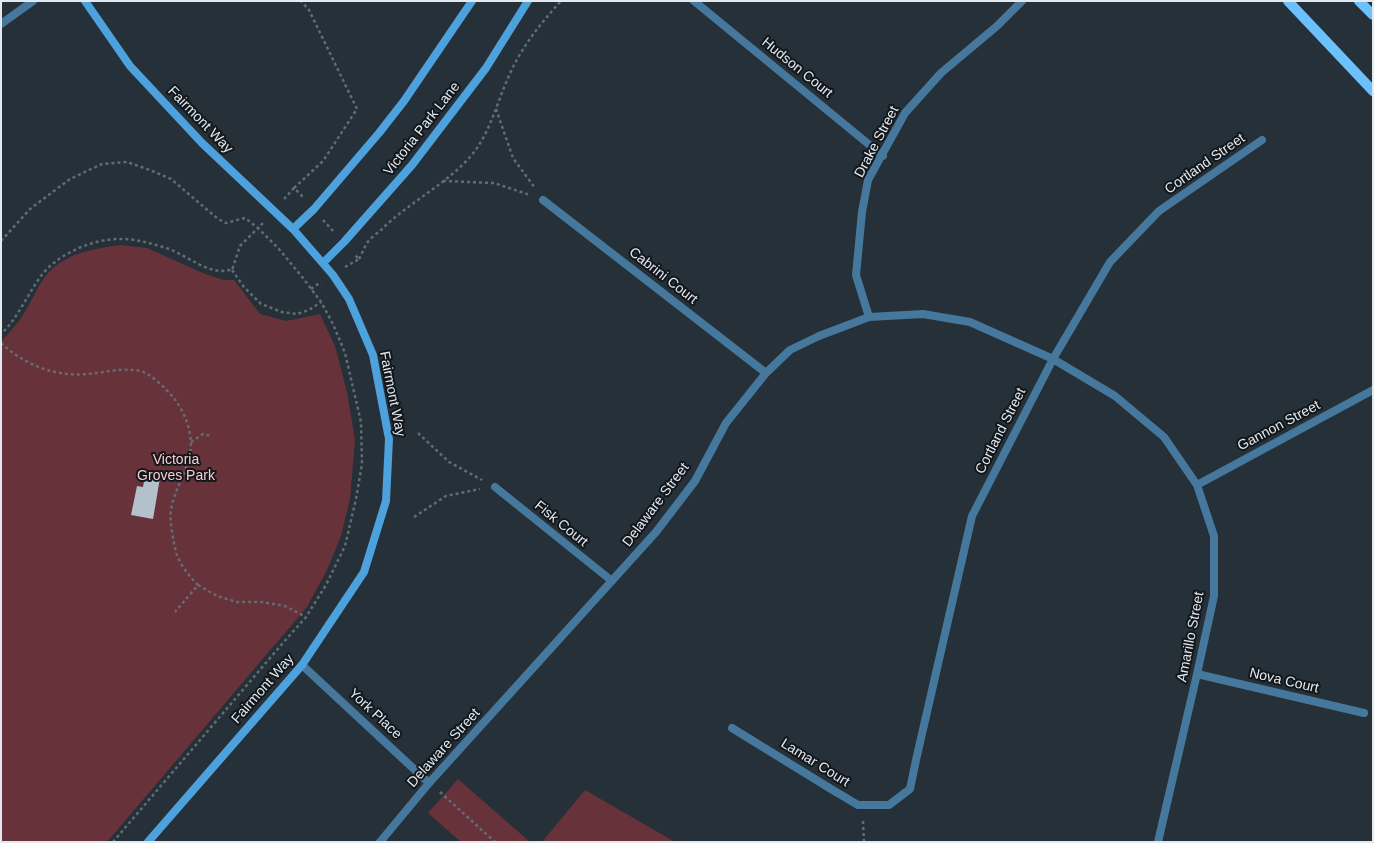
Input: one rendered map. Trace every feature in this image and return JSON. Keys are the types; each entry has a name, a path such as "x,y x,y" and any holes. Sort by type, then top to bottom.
{"main road":[{"path":"1288,1 1373,90"},
{"path":"1359,1 1373,15"}],"street":[{"path":"1,24 33,1"},
{"name":"Fairmont Way","path":"85,1 130,66 202,144 293,229 333,275 349,299 373,355 389,439 386,501 364,572 302,665 148,842"},
{"path":"293,229 314,209 379,133 404,100 472,1"},
{"name":"Victoria Park Lane","path":"323,263 344,242 412,164 486,68 528,1"},
{"name":"Hudson Court","path":"694,1 883,156"},
{"name":"Drake Street","path":"869,317 856,275 862,212 868,180 883,156 905,113 941,73 997,26 1022,1"},
{"name":"Cortland Street","path":"889,805 910,789 917,752 972,516 1053,359 1110,262 1159,211 1262,140"},
{"name":"Cabrini Court","path":"544,200 766,373"},
{"name":"Delaware Street","path":"380,842 429,783 656,532 695,481 726,423 766,373 790,350 819,336 869,317 924,314 970,322 1053,359"},
{"name":"Amarillo Street","path":"1053,359 1115,396 1164,437 1197,485 1214,536 1214,596 1158,842"},
{"name":"Gannon Street","path":"1197,485 1373,390"},
{"name":"Fisk Court","path":"495,487 612,581"},
{"name":"York Place","path":"302,665 429,783"},
{"name":"Nova Court","path":"1197,674 1364,713"},
{"name":"Lamar Court","path":"732,728 858,805 889,805"}],"path":[{"path":"294,188 323,161 357,109 309,10 301,1"},
{"path":"359,259 368,242 388,222 452,175 483,141 507,79 523,49 534,32 561,1"},
{"path":"496,109 513,158 544,200"},
{"path":"1,241 30,209 70,179 102,164 127,162 171,179 218,219 226,223 245,218 258,228 284,255 303,278 321,302 333,324 345,353 361,422 362,464 356,499 345,546 326,585 306,618 282,644 114,842"},
{"path":"443,181 494,183 544,200"},
{"path":"232,270 240,246 258,228"},
{"path":"1,334 16,318 25,300 42,275 57,260 75,250 99,241 120,239 144,241 166,248 198,264 219,271 232,270"},
{"path":"232,270 244,288 261,304 282,312 297,314 309,310 321,302"},
{"path":"1,342 10,351 49,371 86,374 113,369 142,371 155,380 173,398 186,418 191,442 190,459 170,511 177,555 190,577 198,585 217,596 237,602 261,602 285,606 306,618"},
{"path":"191,442 203,434 211,436"},
{"path":"418,434 448,462 495,487"},
{"path":"414,517 446,496 495,487"},
{"path":"175,612 198,585"},
{"path":"429,783 495,842"},
{"path":"862,805 864,842"}],"green space":[{"name":"Victoria Groves Park","path":"119,245 147,248 205,274 224,280 234,280 260,314 286,321 320,314 335,346 347,392 355,440 350,499 341,536 327,570 307,607 107,842 1,842 1,342 21,318 47,274 59,263 84,252"},
{"path":"458,779 530,842 461,842 428,813"},
{"path":"585,790 675,842 542,842"}],"building":[{"path":"145,475 160,478 153,519 131,515 137,486 143,487"}]}
